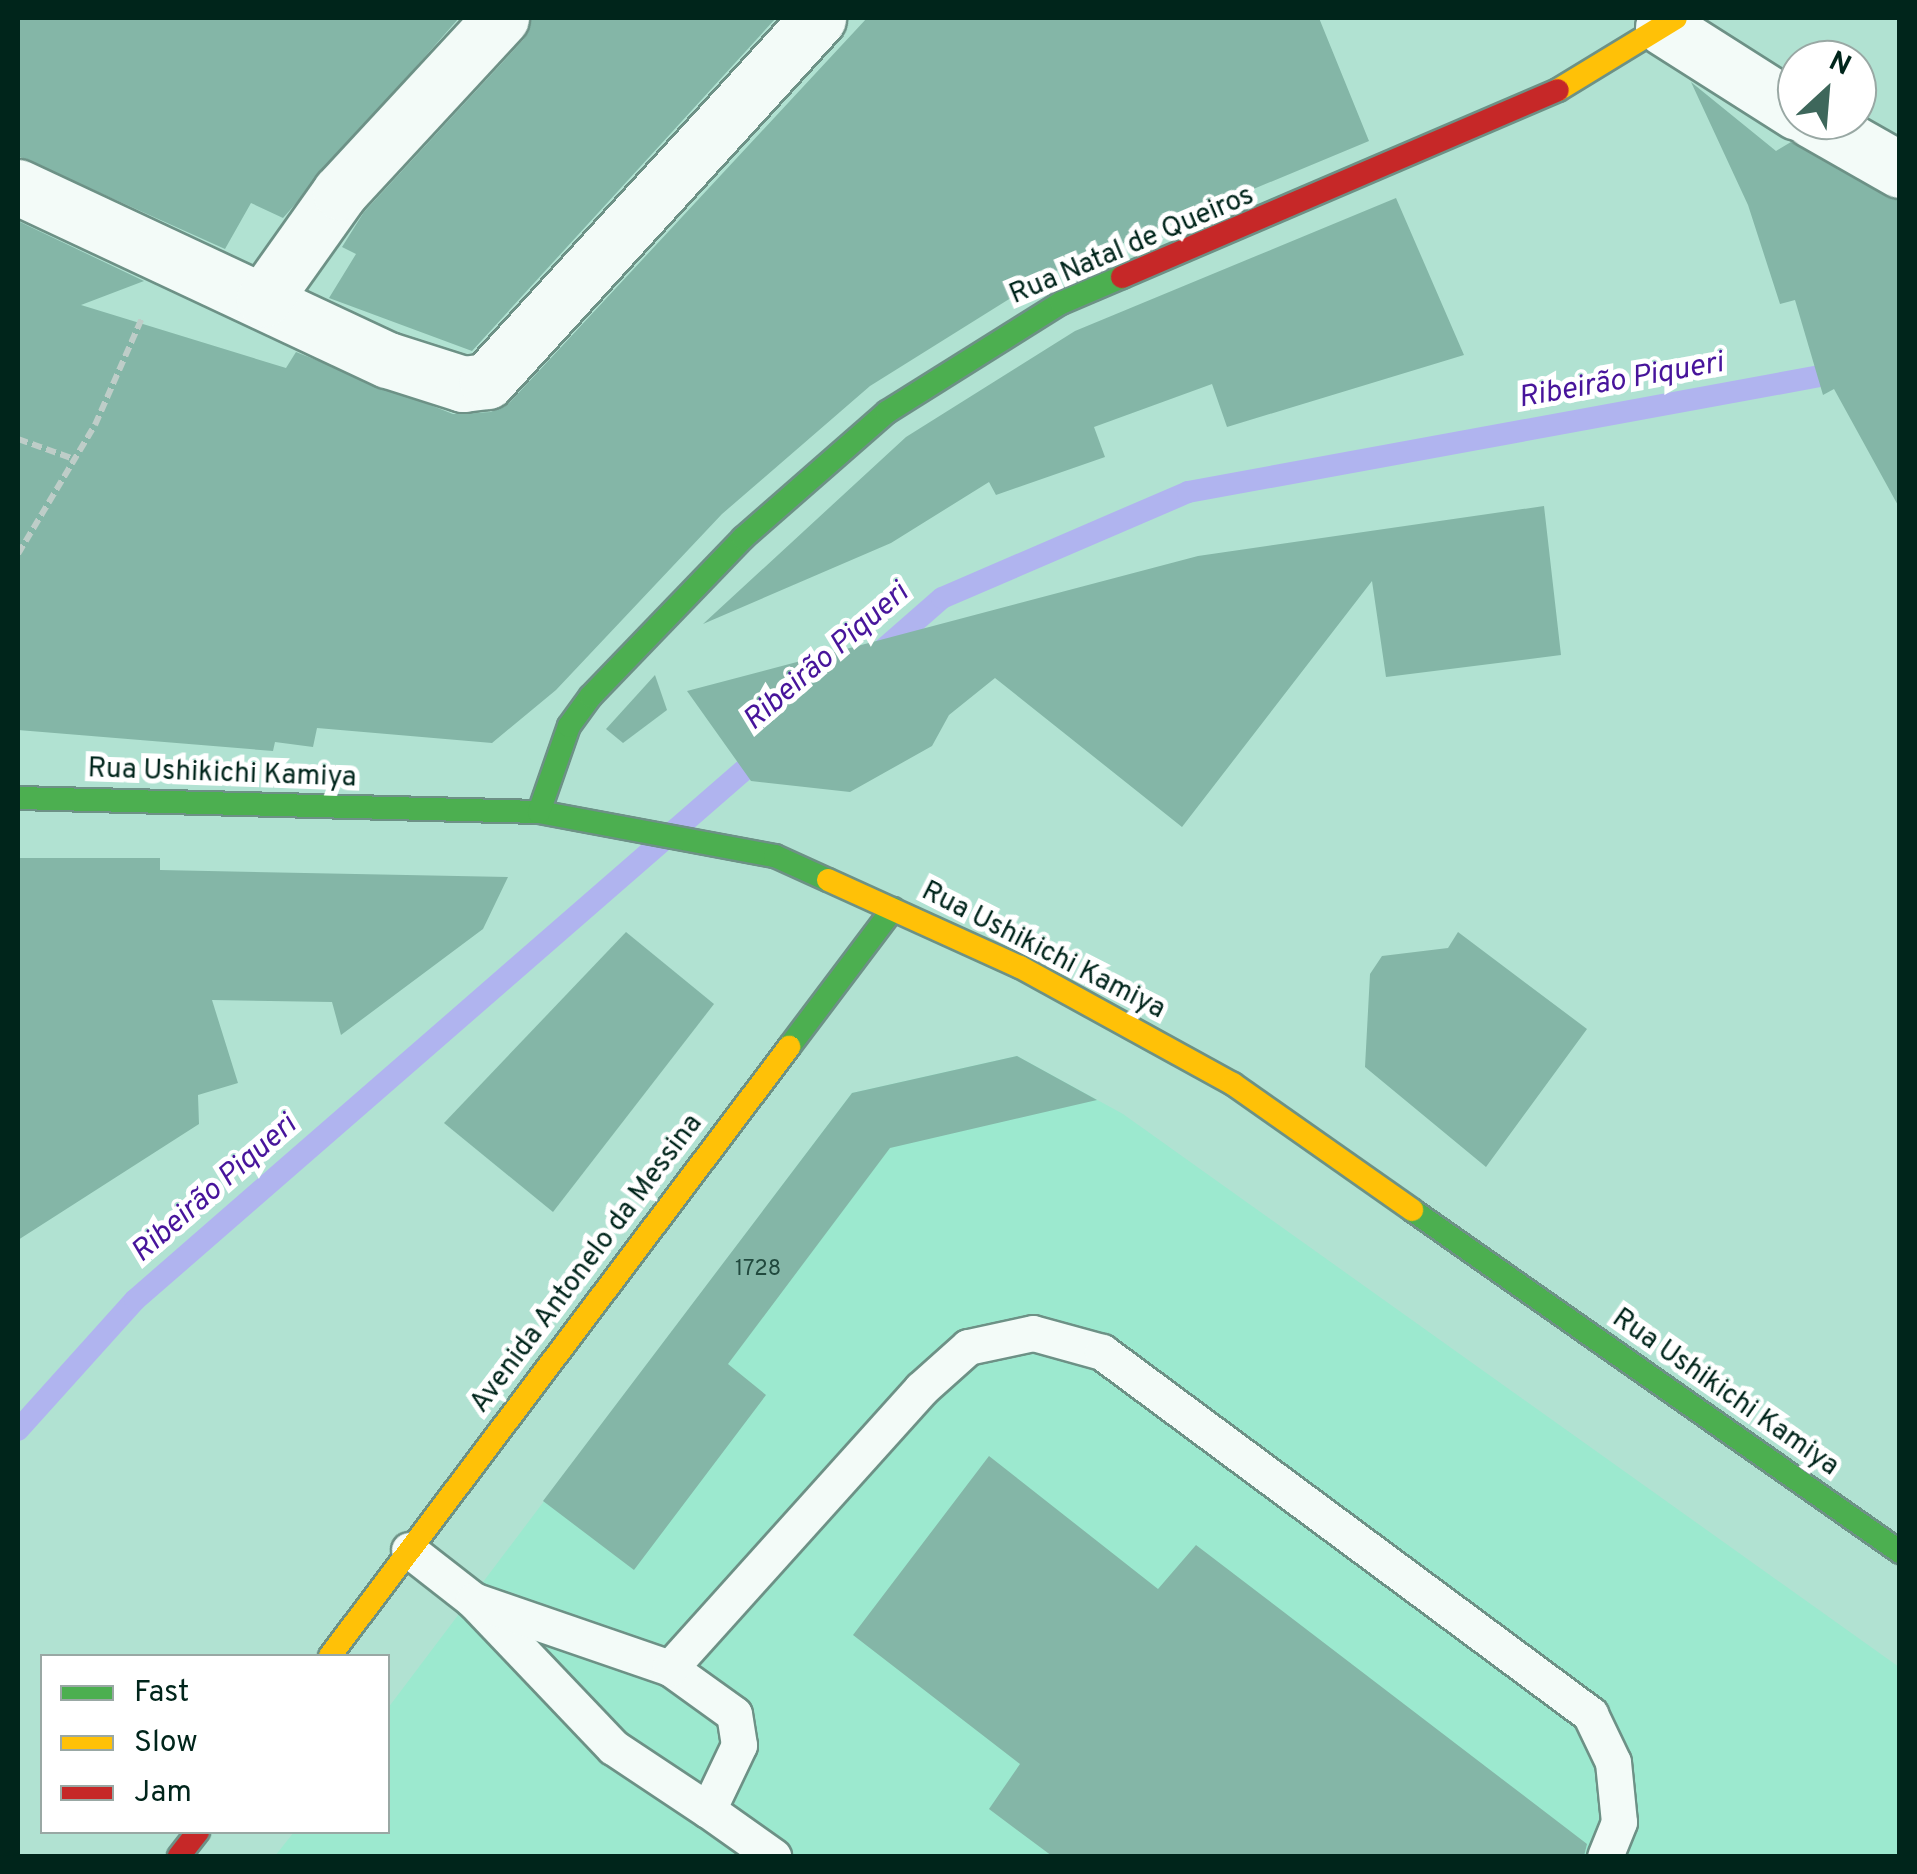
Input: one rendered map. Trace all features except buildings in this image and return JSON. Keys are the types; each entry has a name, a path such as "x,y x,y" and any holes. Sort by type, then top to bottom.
{"street":[{"path":"264,299 340,192 501,18"},
{"path":"18,186 388,360 463,384 487,381 818,18"},
{"path":"1670,22 1777,98"},
{"name":"Rua Natal de Queiros","path":"539,812 569,726 590,696 743,538 902,402 1061,302 1529,108 1670,22"},
{"path":"1847,140 1900,170"},
{"name":"Rua Ushikichi Kamiya","path":"18,798 539,812 775,856 893,909 1232,1084 1900,1552"},
{"name":"Avenida Antonelo da Messina","path":"331,1654 893,909"},
{"path":"179,1856 196,1834"}],"lane":[{"path":"670,1668 920,1389 968,1348 1033,1334 1102,1352 1590,1714 1614,1762 1619,1822 1605,1856"},
{"path":"409,1550 473,1600 614,1746 773,1856"},
{"path":"473,1600 670,1668 734,1714 740,1745 708,1810"}],"path":[{"path":"18,554 74,459 170,258"},
{"path":"18,439 74,459"}],"shaded area":[{"path":"1017,1056 1123,1114 1899,1667 1899,1856 275,1856 292,1834 390,1834 390,1705 852,1093"}],"waterway":[{"name":"Ribeirão Piqueri","path":"878,654 942,598 1188,492 1847,371"},
{"name":"Ribeirão Piqueri","path":"18,1430 135,1300 767,750"}],"traffic: fast":[{"path":"539,812 569,726 591,696 743,538 887,412 1061,303 1122,277"},
{"path":"18,798 539,812 775,856 828,880"},
{"path":"789,1047 893,909"},
{"path":"1412,1210 1900,1552"}],"traffic: slow":[{"path":"1558,90 1676,18"},
{"path":"828,880 1020,967 1233,1084 1412,1210"},
{"path":"332,1654 789,1047"}],"traffic: jam":[{"path":"1122,277 1558,90"},
{"path":"179,1856 196,1834"}]}
